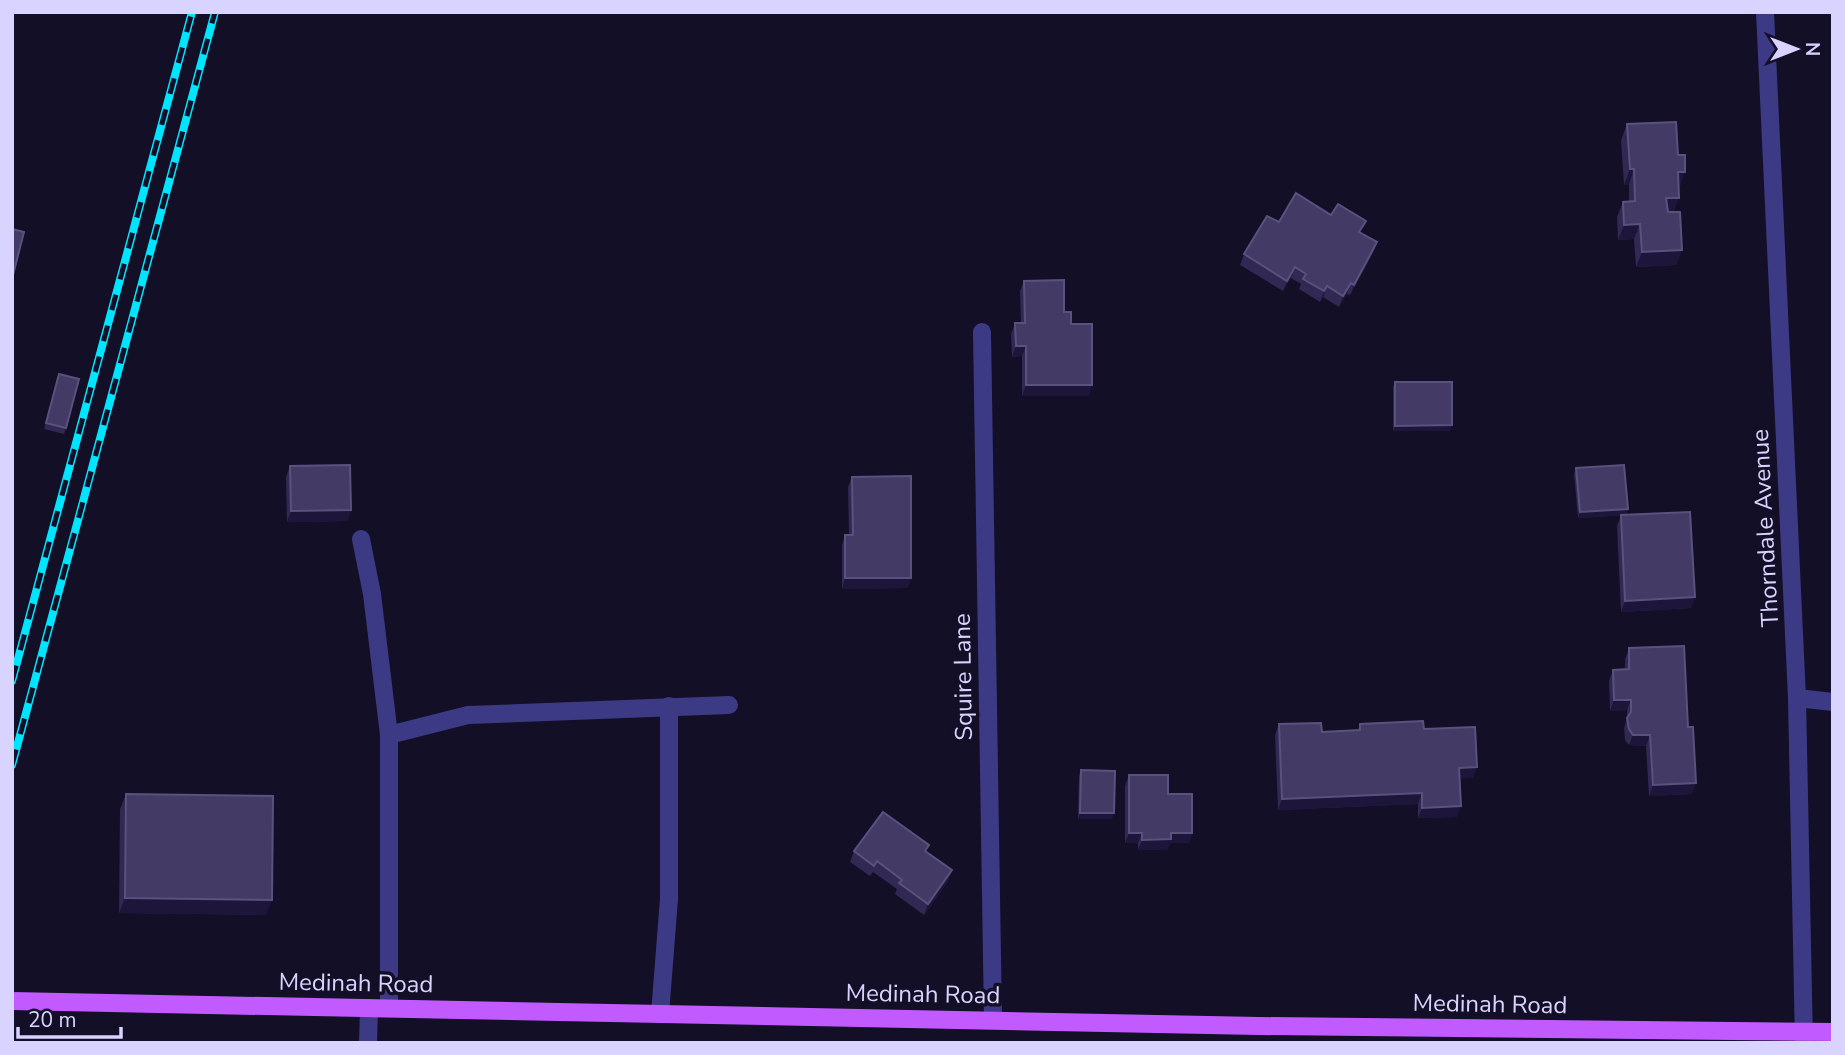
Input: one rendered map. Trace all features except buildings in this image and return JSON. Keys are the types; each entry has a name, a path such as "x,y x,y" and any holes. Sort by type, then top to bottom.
{"main road":[{"name":"Medinah Road","path":"12,1001 1804,1037 1833,1032"}],"street":[{"name":"Thorndale Avenue","path":"1765,12 1797,698 1804,1037"},
{"name":"Squire Lane","path":"982,332 993,1020"},
{"path":"361,539 372,594 389,735 389,1008"},
{"path":"1797,698 1833,702"},
{"path":"389,735 468,715 729,705"},
{"path":"660,1014 670,899 670,706"},
{"path":"368,1043 369,1008"}],"railway":[{"path":"12,681 192,12"},
{"path":"12,765 215,12"}]}
